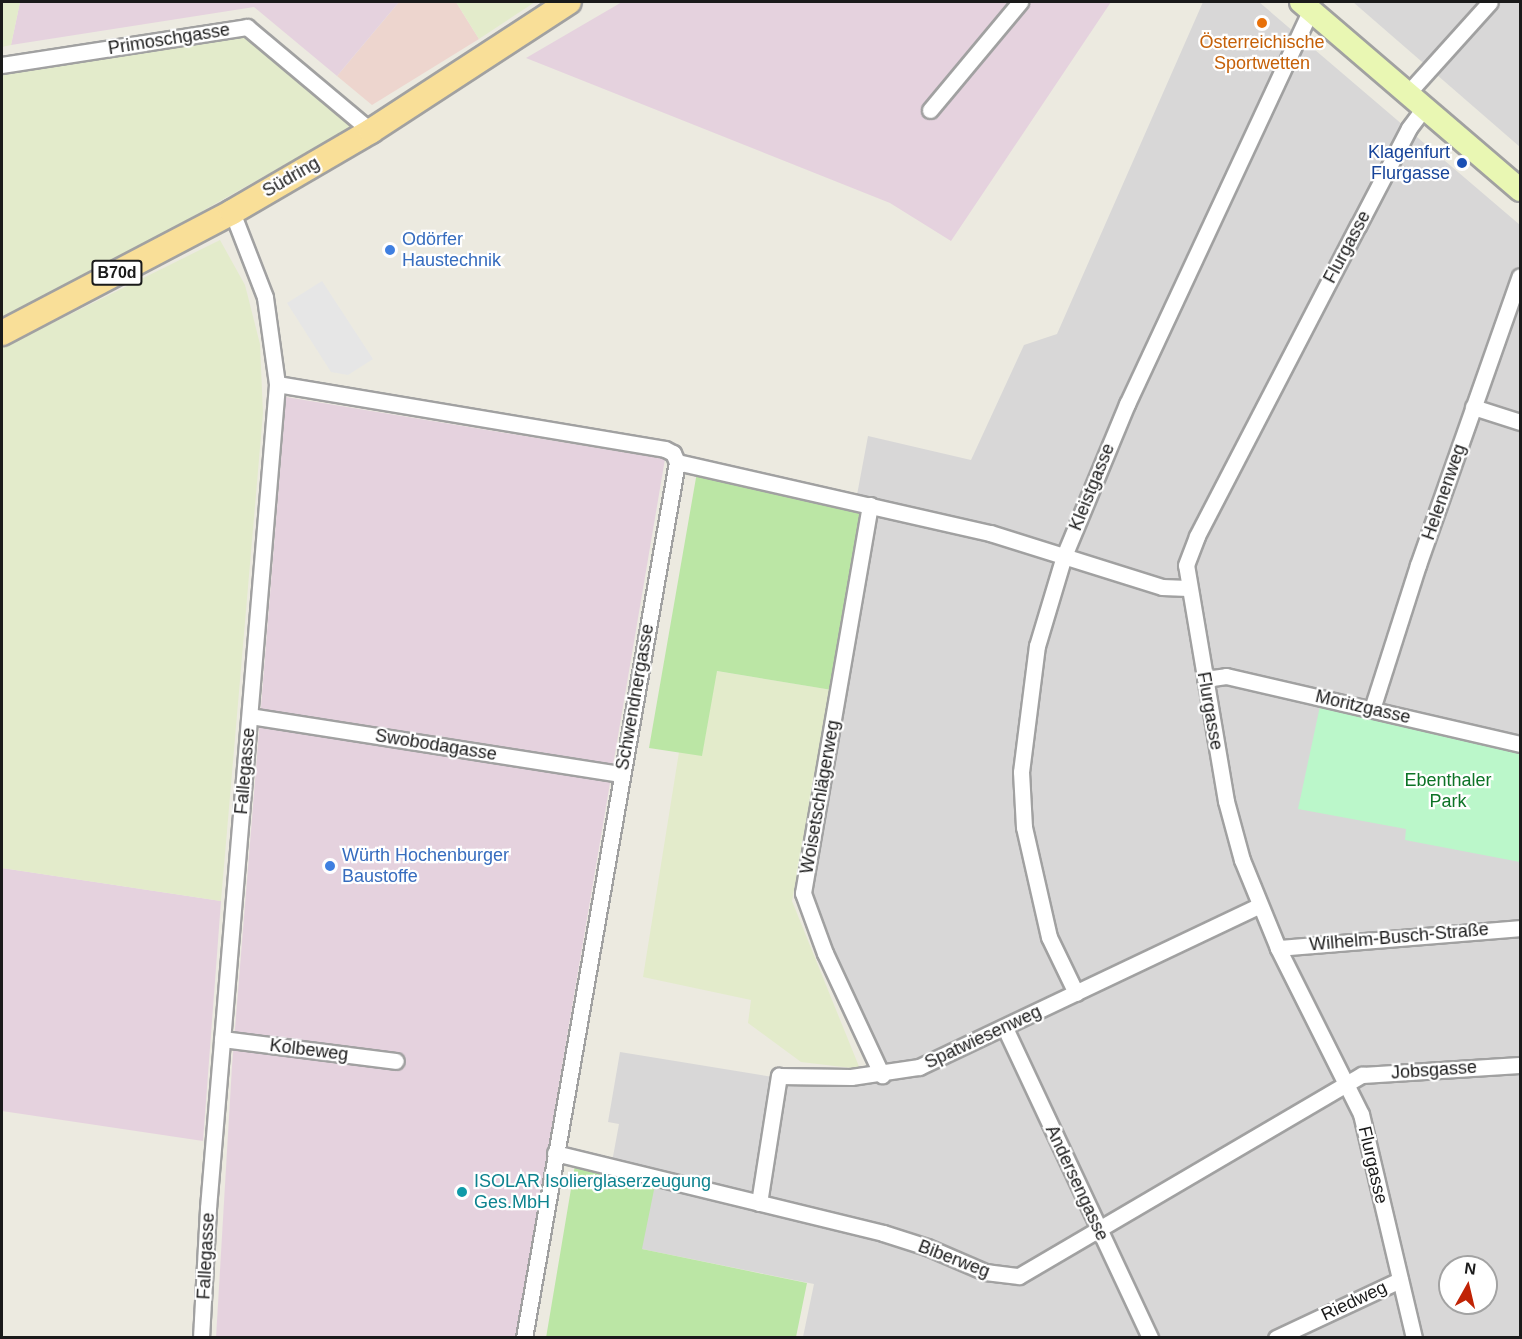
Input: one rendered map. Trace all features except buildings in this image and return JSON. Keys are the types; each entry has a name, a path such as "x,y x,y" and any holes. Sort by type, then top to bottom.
{"main road":[{"name":"Südring","path":"2,333 232,212 371,131 569,2"},
{"path":"1306,6 1521,190"}],"street":[{"path":"930,110 1020,2"},
{"path":"1408,93 1490,2"},
{"name":"Kleistgasse","path":"1076,993 1049,937 1038,897 1021,796 1030,681 1064,556 1127,404 1306,6"},
{"name":"Primoschgasse","path":"2,65 247,27 371,131"},
{"name":"Flurgasse","path":"1414,1338 1365,1127 1348,1082 1258,906 1226,801 1188,588 1186,565 1197,536 1409,128 1424,108"},
{"name":"Fallegasse","path":"201,1338 222,1039 277,384 265,297 232,212"},
{"name":"Helenenweg","path":"1372,709 1473,407 1521,276"},
{"path":"277,384 665,449 673,453 677,462 990,533 1162,587 1188,588"},
{"path":"1473,407 1521,422"},
{"name":"Schwendnergasse","path":"524,1338 677,462"},
{"name":"Woisetschlägerweg","path":"870,505 803,893 825,953 882,1075"},
{"name":"Moritzgasse","path":"1205,679 1226,676 1521,744"},
{"name":"Swobodagasse","path":"250,716 621,774"},
{"name":"Spatwiesenweg","path":"759,1203 779,1076 882,1075 919,1067 1258,906"},
{"name":"Wilhelm-Busch-Straße","path":"1278,948 1521,928"},
{"name":"Andersengasse","path":"1005,1028 1150,1338"},
{"name":"Kolbeweg","path":"222,1039 396,1061"},
{"name":"Jobsgasse","path":"1348,1082 1362,1075 1521,1065"},
{"name":"Biberweg","path":"555,1153 883,1233 999,1276 1019,1276 1348,1082"},
{"name":"Riedweg","path":"1276,1338 1400,1280"}],"shaded area":[{"path":"20,2 399,2 337,76 254,7 11,45"},
{"path":"399,2 456,2 479,39 372,105 337,76"},
{"path":"622,2 1111,2 951,241 890,203 526,58"},
{"path":"1203,2 1259,2 1520,225 1520,1337 803,1337 814,1284 642,1249 612,1162 619,1124 608,1122 620,1052 797,1081 880,1081 811,911 809,895 879,500 857,495 868,436 971,460 1024,345 1057,334"},
{"path":"1353,2 1520,2 1520,147"},
{"path":"322,281 373,359 348,375 331,372 287,303"},
{"path":"286,397 665,459 516,1337 216,1338 232,1066"},
{"path":"2,868 221,901 203,1141 2,1111"}],"green space":[{"path":"2,2 20,2 11,45 2,47"},
{"path":"456,2 535,2 479,39"},
{"path":"241,34 353,126 144,244 2,317 2,73"},
{"path":"220,240 245,285 260,344 263,413 221,901 2,868 2,348"},
{"path":"697,472 863,510 832,690 717,671 702,756 649,748"},
{"path":"716,671 832,690 792,901 860,1069 801,1062 748,1023 751,1000 643,977 679,752 702,755"},
{"name":"Ebenthaler Park","path":"1320,706 1520,751 1520,862 1405,840 1406,829 1298,809"},
{"path":"575,1165 656,1180 642,1249 807,1283 796,1337 546,1338"}],"place":[{"name":"Österreichische Sportwetten","path":"1262,23"},
{"name":"Klagenfurt Flurgasse","path":"1462,163"},
{"name":"Odörfer Haustechnik","path":"390,250"},
{"name":"Würth Hochenburger Baustoffe","path":"330,866"},
{"name":"ISOLAR Isolierglaserzeugung Ges.MbH","path":"462,1192"}]}
